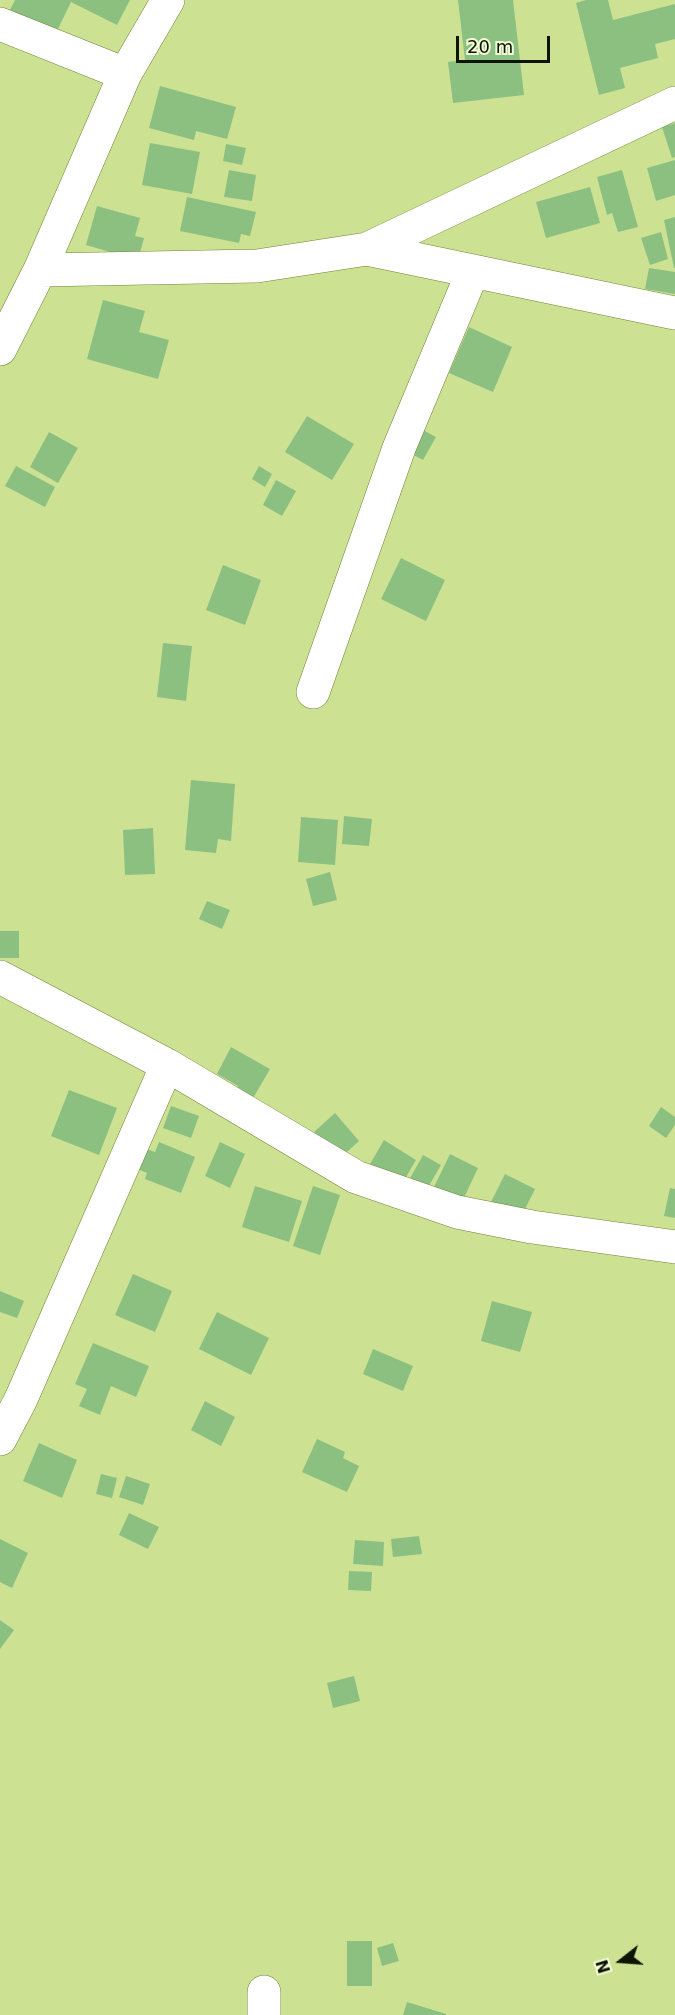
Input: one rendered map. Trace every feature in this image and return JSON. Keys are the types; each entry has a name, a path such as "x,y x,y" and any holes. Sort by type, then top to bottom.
{"street":[{"path":"0,349 40,270 125,74 168,0"},
{"path":"0,24 125,74"},
{"path":"40,270 258,266 367,249 675,103"},
{"path":"367,249 675,313"},
{"path":"313,692 399,448 473,271"},
{"path":"0,977 167,1065 356,1176 457,1212 532,1227 675,1247"},
{"path":"0,1439 10,1393 167,1065"}],"building":[{"path":"15,0 130,0 117,25 71,2 56,33 10,10"},
{"path":"458,0 513,0 524,95 453,103 448,62 465,60"},
{"path":"586,0 608,0 613,20 675,4 675,39 655,44 658,58 620,68 625,88 599,95 576,3"},
{"path":"160,86 236,107 227,139 196,131 194,140 149,128"},
{"path":"675,123 675,157 672,158 662,127"},
{"path":"150,143 200,152 192,194 142,185"},
{"path":"226,144 246,148 242,165 223,161"},
{"path":"675,160 675,195 656,201 647,168"},
{"path":"229,170 256,175 252,201 224,197"},
{"path":"622,170 638,227 618,232 612,213 607,215 597,177"},
{"path":"590,187 600,223 546,238 536,202"},
{"path":"187,197 256,212 250,236 241,234 239,243 180,231"},
{"path":"97,206 140,218 135,236 144,238 138,260 86,245"},
{"path":"675,217 675,268 674,268 664,220"},
{"path":"661,232 668,259 650,265 641,238"},
{"path":"649,268 675,272 675,294 645,289"},
{"path":"103,300 145,311 139,332 169,340 158,379 87,359"},
{"path":"469,327 512,347 493,392 449,373"},
{"path":"307,416 354,444 332,480 285,452"},
{"path":"421,429 436,437 423,460 408,452"},
{"path":"49,432 78,448 58,483 30,467"},
{"path":"16,466 55,487 45,507 5,486"},
{"path":"259,466 272,474 265,487 252,479"},
{"path":"276,480 296,491 282,516 263,505"},
{"path":"401,558 445,580 426,621 381,599"},
{"path":"223,565 261,580 245,625 206,610"},
{"path":"163,643 192,646 186,701 157,697"},
{"path":"191,780 235,784 231,841 218,839 216,853 185,850"},
{"path":"344,816 372,819 369,846 342,844"},
{"path":"301,817 338,820 335,865 298,862"},
{"path":"153,828 155,874 125,875 123,830"},
{"path":"330,872 337,900 313,906 306,879"},
{"path":"207,901 230,910 222,929 199,919"},
{"path":"0,931 19,931 19,958 0,958"},
{"path":"231,1047 270,1069 249,1105 232,1095 238,1086 217,1074"},
{"path":"69,1090 117,1108 99,1155 51,1136"},
{"path":"171,1106 199,1116 191,1138 163,1128"},
{"path":"661,1107 675,1117 675,1125 666,1138 649,1126"},
{"path":"335,1113 359,1141 339,1159 314,1132"},
{"path":"384,1140 416,1160 402,1184 370,1164"},
{"path":"159,1142 195,1157 181,1193 145,1179 147,1173 133,1167 141,1147 155,1152"},
{"path":"220,1142 245,1154 230,1188 205,1176"},
{"path":"450,1154 478,1168 461,1204 433,1189"},
{"path":"423,1155 441,1165 426,1191 409,1180"},
{"path":"505,1174 535,1189 519,1221 489,1206"},
{"path":"255,1186 302,1201 289,1242 242,1227"},
{"path":"313,1186 340,1195 320,1255 293,1246"},
{"path":"670,1188 675,1189 675,1218 664,1216"},
{"path":"133,1274 172,1291 155,1332 115,1315"},
{"path":"0,1291 24,1301 17,1318 0,1312"},
{"path":"492,1301 532,1312 520,1352 481,1341"},
{"path":"217,1312 269,1338 251,1375 199,1349"},
{"path":"93,1343 149,1366 136,1397 111,1386 100,1415 79,1406 87,1389 75,1384"},
{"path":"373,1349 413,1366 403,1391 363,1374"},
{"path":"205,1401 235,1417 221,1446 191,1430"},
{"path":"317,1439 345,1452 343,1458 359,1466 347,1492 302,1472"},
{"path":"39,1443 77,1460 62,1498 23,1481"},
{"path":"101,1474 117,1478 112,1498 96,1494"},
{"path":"126,1476 150,1484 143,1505 119,1497"},
{"path":"129,1513 159,1527 148,1549 119,1535"},
{"path":"419,1536 422,1554 393,1557 391,1539"},
{"path":"0,1539 28,1553 12,1588 0,1582"},
{"path":"355,1540 384,1542 383,1566 353,1564"},
{"path":"349,1571 372,1572 371,1591 348,1590"},
{"path":"0,1620 14,1630 0,1649"},
{"path":"354,1676 360,1701 333,1708 327,1683"},
{"path":"347,1941 372,1941 372,1986 347,1986"},
{"path":"393,1943 399,1961 382,1966 377,1948"},
{"path":"407,2002 446,2014 446,2015 403,2015"}]}
